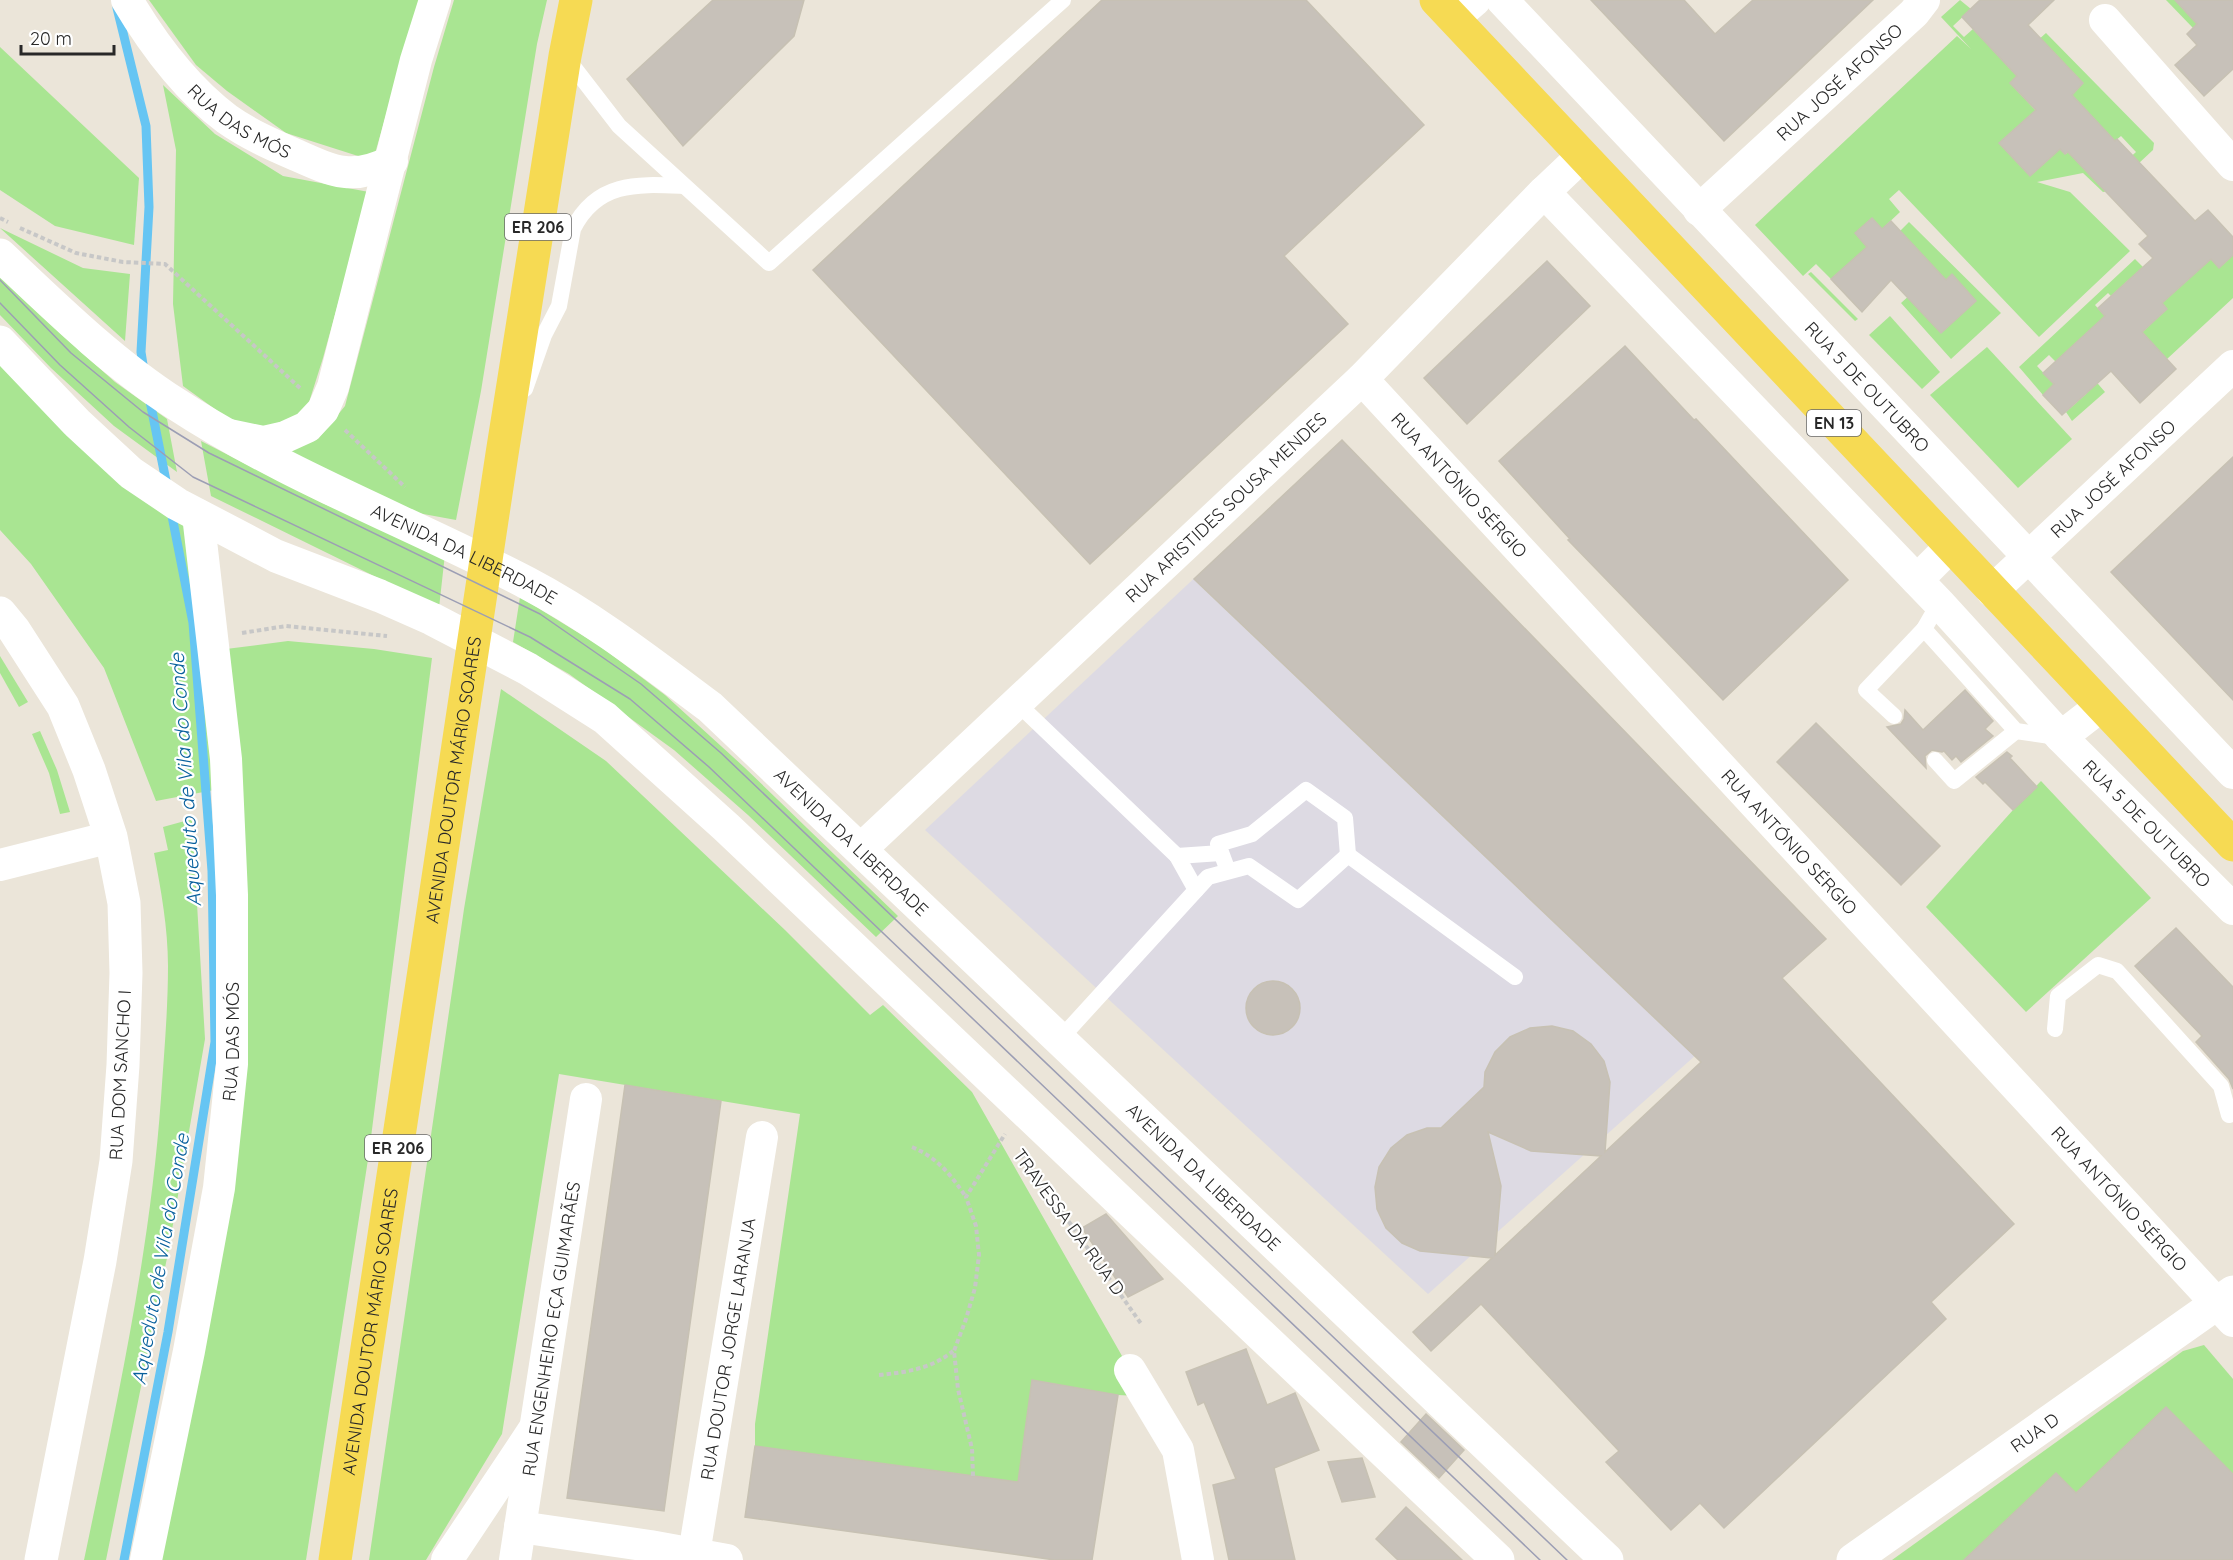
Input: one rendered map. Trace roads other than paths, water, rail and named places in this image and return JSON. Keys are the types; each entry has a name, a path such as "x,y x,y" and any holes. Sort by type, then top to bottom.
{"main road":[{"name":"AVENIDA DOUTOR MÁRIO SOARES","path":"335,1560 505,441 565,56 576,0"},
{"name":"EN 13","path":"1455,6 1582,156 2233,845"}],"street":[{"name":"RUA DAS MÓS","path":"127,0 159,48 199,94 228,119 271,145 332,170 358,174 377,169 392,161"},
{"path":"224,434 263,442 285,437 307,427 323,410 333,387 416,60 435,0"},
{"name":"RUA 5 DE OUTUBRO","path":"1502,0 2233,773"},
{"name":"RUA JOSÉ AFONSO","path":"1699,210 1914,13 1924,0"},
{"path":"2105,20 2233,165"},
{"name":"RUA ARISTIDES SOUSA MENDES","path":"861,849 1362,379 1582,156"},
{"name":"RUA 5 DE OUTUBRO","path":"1544,192 1917,580 1932,616 2061,737 2233,909"},
{"name":"AVENIDA DA LIBERDADE","path":"0,255 106,351 174,403 277,463 528,583 633,649 710,707 1607,1560"},
{"path":"0,342 77,423 131,473 177,504 276,556 370,592 432,619 528,669 604,718 696,799 1498,1560"},
{"name":"RUA JOSÉ AFONSO","path":"1992,591 2233,366"},
{"name":"RUA ANTÓNIO SÉRGIO","path":"1362,379 2228,1306"},
{"name":"RUA DAS MÓS","path":"146,1560 189,1351 219,1188 232,1064 232,895 226,759 198,515"},
{"path":"1917,580 1950,548"},
{"name":"RUA DOM SANCHO I","path":"0,613 14,630 63,706 89,770 111,837 124,903 126,962 123,1065 116,1161 100,1262 41,1560"},
{"path":"2061,737 2101,706"},
{"path":"0,865 111,837"},
{"name":"RUA ENGENHEIRO EÇA GUIMARÃES","path":"515,1560 538,1423 586,1099"},
{"name":"RUA DOUTOR JORGE LARANJA","path":"694,1558 762,1137"},
{"name":"RUA D","path":"1853,1560 2228,1306"},
{"path":"1130,1370 1178,1450 1198,1560"},
{"path":"447,1560 538,1423"},
{"path":"520,1527 650,1546 694,1558 727,1560"}],"lane":[{"path":"565,56 619,126 769,263 1063,0"},
{"path":"505,441 543,335 559,306 568,250 573,229 579,218 601,198 628,186 646,184 683,186"},
{"path":"1894,717 1866,690 1932,616 2016,731 2061,737"},
{"path":"1017,703 1177,856 1196,890"},
{"path":"1935,760 1954,781 2016,731"},
{"path":"1228,871 1218,844 1252,834 1306,789 1345,818 1348,855 1515,977"},
{"path":"1177,856 1221,853"},
{"path":"1060,1040 1208,877 1249,866 1298,900 1348,855"},
{"path":"2055,1029 2058,996 2098,965 2116,971 2221,1086 2229,1115"}],"waterway":[{"name":"Aqueduto de Vila do Conde","path":"117,8 146,126 149,207 141,352 144,371"},
{"name":"Aqueduto de Vila do Conde","path":"149,396 167,486"},
{"name":"Aqueduto de Vila do Conde","path":"124,1560 168,1332 215,1042 212,871 193,623 171,511"}],"tram line":[{"path":"0,280 71,353 143,412 209,453 540,614 641,684 721,753 1567,1560"},
{"path":"0,303 60,365 129,427 193,477 530,637 630,699 709,767 1540,1560"}]}
